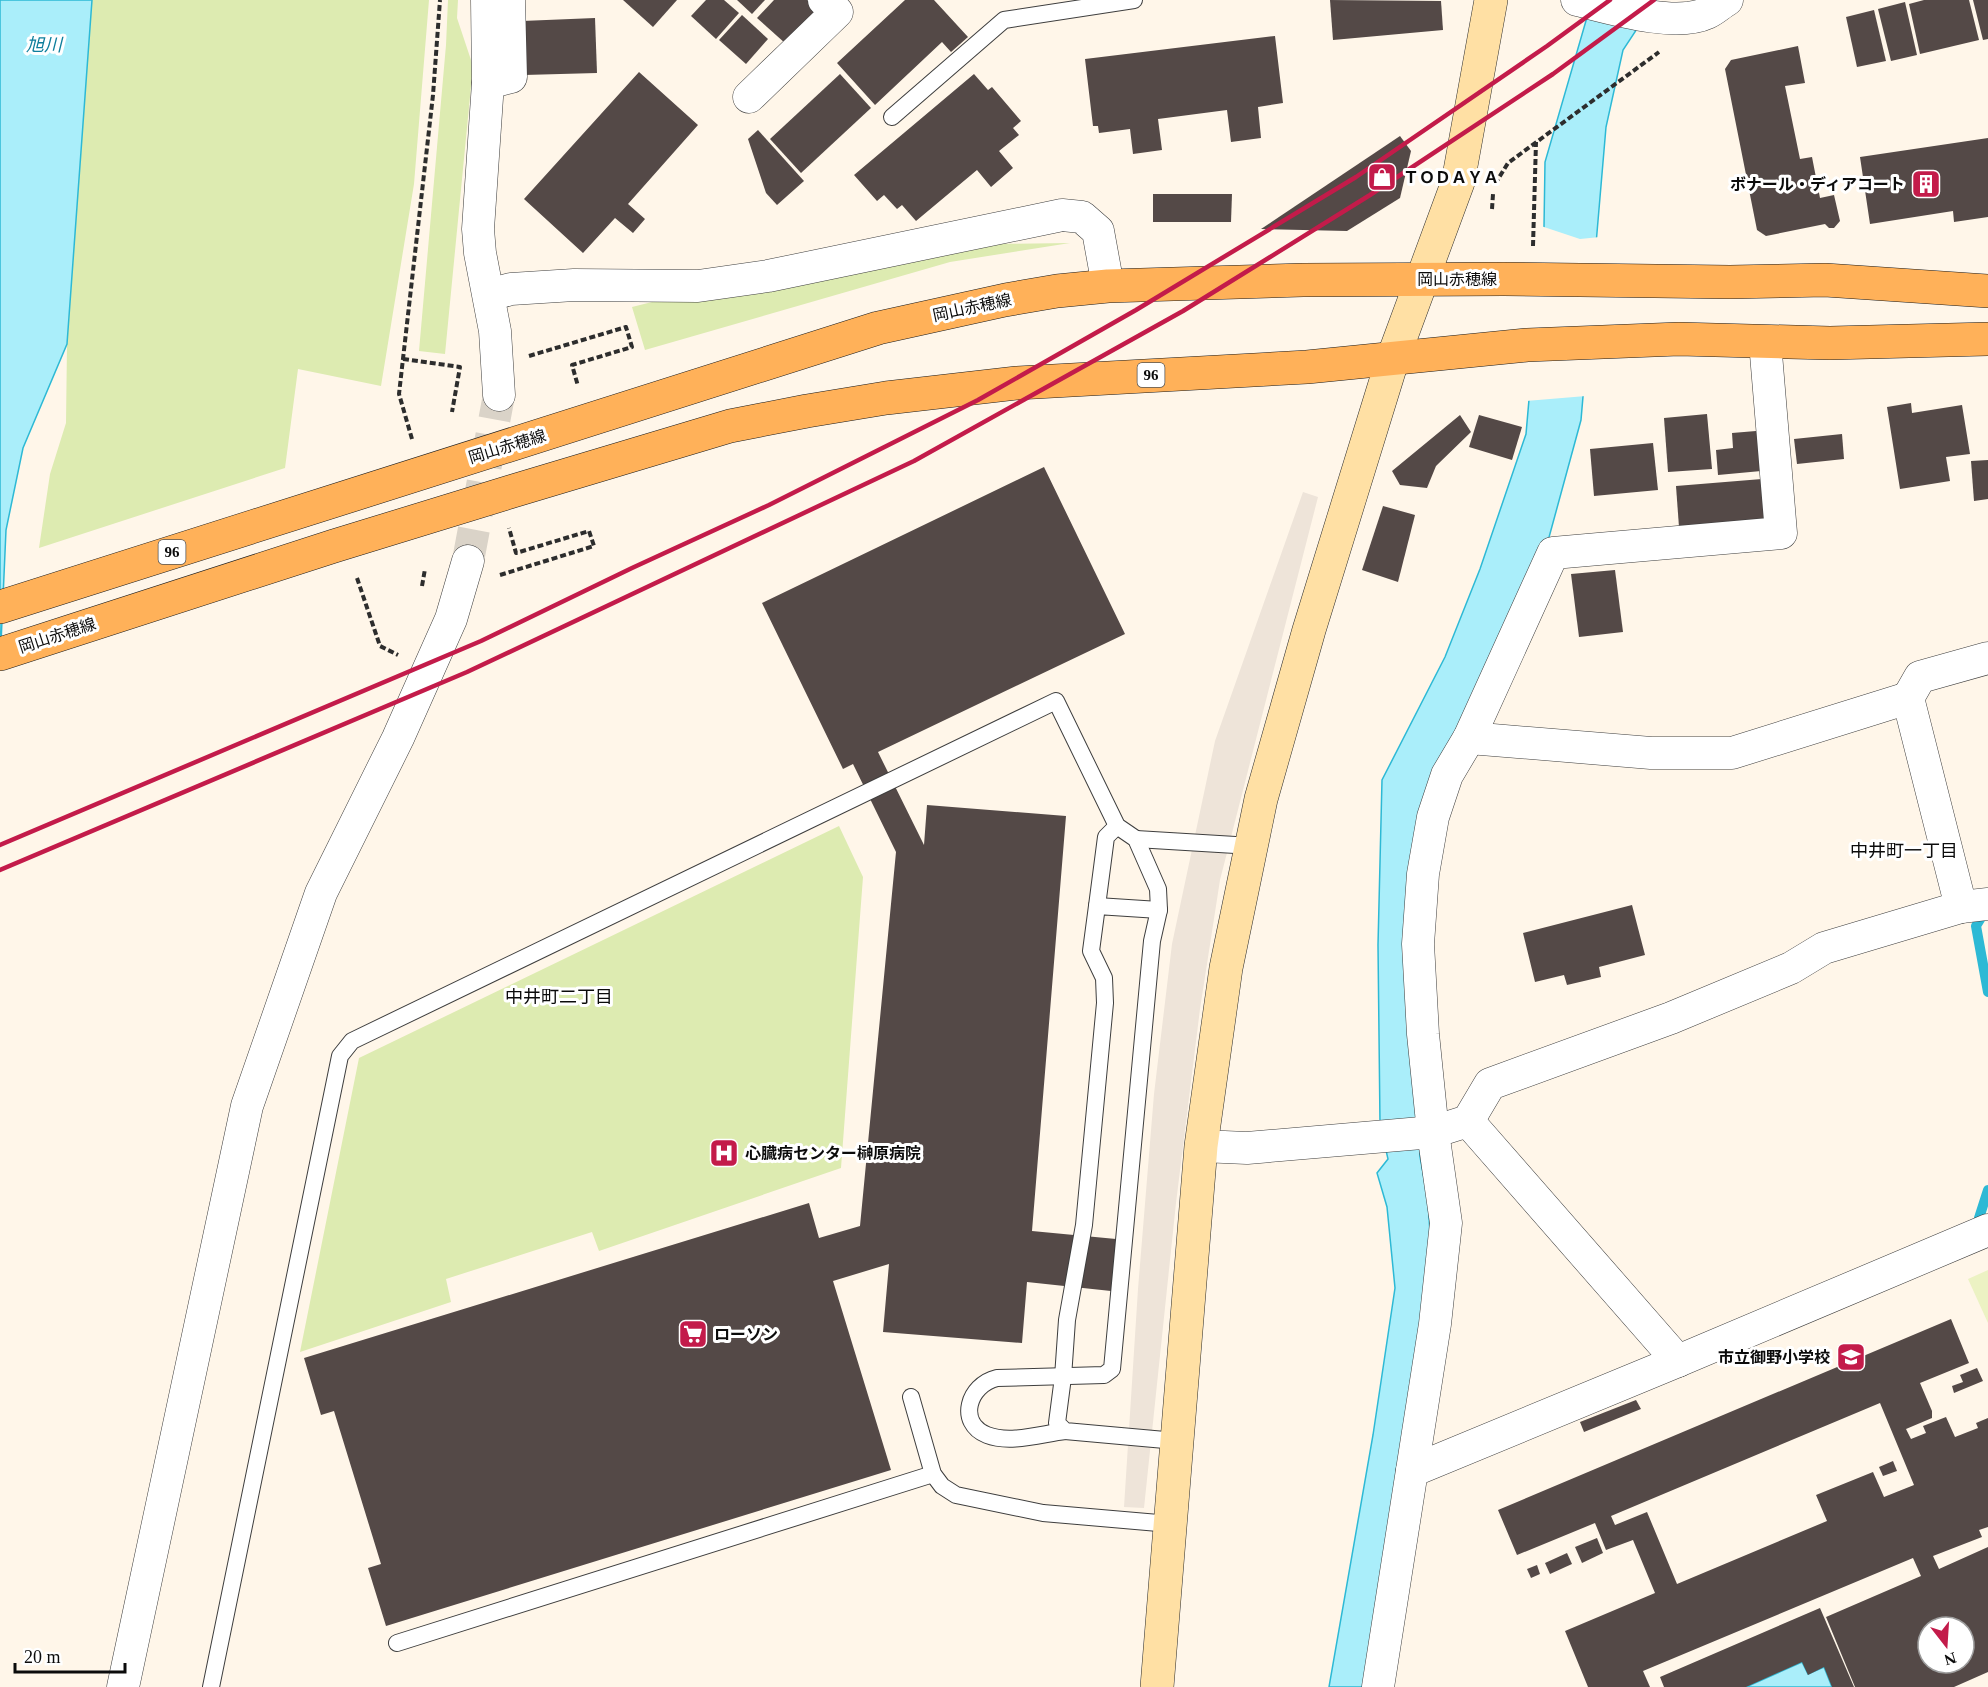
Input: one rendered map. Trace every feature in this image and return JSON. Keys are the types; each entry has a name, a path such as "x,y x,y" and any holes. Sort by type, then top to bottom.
{"main road":[{"name":"岡山赤穂線","path":"0,607 878,328 1057,291 1108,286 1421,279 1730,282 1825,280 1988,291"},
{"name":"岡山赤穂線","path":"0,654 334,546 730,426 886,398 1017,383 1307,367 1539,344 1679,339 1830,343 1988,339"}],"street":[{"path":"487,0 488,83 478,229 480,253 495,331 499,395"},
{"path":"488,83 511,77 509,0"},
{"path":"749,97 837,12 824,0"},
{"path":"1157,1687 1201,1146 1226,968 1261,799 1309,630 1394,358 1458,182 1491,0"},
{"path":"1579,1 1651,17 1679,18 1706,14 1727,0"},
{"path":"489,295 511,289 574,285 698,286 768,276 1062,214 1082,217 1098,231 1108,286"},
{"path":"1378,1687 1435,1324 1446,1223 1427,1132 1418,944 1423,874 1433,817 1447,775 1469,738 1553,553 1781,533 1765,342"},
{"path":"123,1687 247,1106 321,893 398,738 451,619 480,569"},
{"path":"1469,738 1651,753 1732,753 1908,698 1920,677 1988,658"},
{"path":"1201,1146 1247,1148 1427,1132 1468,1121 1490,1084 1671,1018 1791,968 1824,948 1974,906 1908,698"},
{"path":"1468,1121 1678,1361"},
{"path":"1412,1471 1988,1230"}],"lane":[{"path":"892,117 1004,20 1134,0"},
{"path":"211,1687 340,1056 352,1041 1056,701 1117,826 1136,839 1252,846"},
{"path":"1065,1431 1057,1423 1067,1320 1084,1226 1105,1003 1104,978 1091,951 1106,837 1117,826"},
{"path":"1136,839 1158,889 1159,910 1152,941 1112,1369 1104,1375 988,1380 974,1392 969,1410 978,1429 984,1434 1000,1438 1065,1431 1176,1441"},
{"path":"1098,906 1159,910"},
{"path":"911,1397 933,1474 942,1486 956,1496 1043,1513 1170,1524"},
{"path":"397,1643 933,1474"}],"path":[{"path":"413,442 399,394 433,95 440,0"},
{"path":"1492,209 1493,187 1508,163 1614,86"},
{"path":"1533,246 1536,142"},
{"path":"525,358 626,327 632,347 572,365 579,389"},
{"path":"403,359 460,367 452,412"},
{"path":"480,569 594,546 590,531 516,553 508,527"},
{"path":"357,578 380,646 399,656"}],"green space":[{"path":"92,0 429,0 414,184 381,386 298,369 285,468 39,548 50,474 66,423 67,344"},
{"path":"448,0 458,0 457,18 473,66 445,354 419,351"},
{"path":"1070,243 950,262 645,350 632,307 664,299 750,295 946,250 984,244"},
{"path":"839,826 863,877 841,1168 599,1251 592,1232 446,1279 451,1302 300,1352 359,1058"},
{"path":"1988,1270 1988,1323 1968,1279"}],"shaded area":[{"path":"1303,492 1318,497 1220,880 1200,1009 1176,1203 1144,1508 1124,1507 1138,1289 1154,1094 1172,944 1215,741"}],"water":[{"name":"旭川","path":"0,0 92,0 67,344 23,448 6,530 0,666"},
{"path":"1592,0 1656,0 1623,50 1606,127 1581,420 1548,541 1440,770 1417,1100 1420,1157 1428,1199 1431,1252 1368,1687 1329,1687 1373,1435 1395,1288 1387,1207 1377,1173 1388,1159 1380,1124 1378,945 1382,780 1445,657 1480,569 1526,434 1544,227 1545,162"},
{"path":"1802,1662 1808,1674 1824,1667 1832,1687 1746,1687"}],"pier":[{"path":"1541,226 1580,239 1600,237 1586,396 1526,401"}],"building":[{"path":"623,0 677,0 653,27"},
{"path":"706,0 724,0 739,13 716,39 691,16"},
{"path":"737,0 765,0 752,14"},
{"path":"774,0 807,0 818,9 786,44 757,18"},
{"path":"905,0 934,0 968,37 951,52 942,42 875,105 837,63"},
{"path":"1330,0 1441,1 1443,30 1333,40"},
{"path":"1924,0 1969,0 1979,40 1920,54 1909,4"},
{"path":"1973,0 1988,0 1988,39 1983,40"},
{"path":"1905,2 1917,55 1891,61 1878,9"},
{"path":"1874,10 1886,61 1857,67 1846,17"},
{"path":"742,15 768,39 746,64 719,40"},
{"path":"595,18 597,73 524,75 522,21"},
{"path":"1275,36 1283,103 1258,107 1261,138 1231,142 1227,110 1158,119 1162,150 1133,154 1130,129 1099,133 1098,126 1093,126 1085,59"},
{"path":"1798,46 1805,83 1785,86 1800,159 1812,157 1820,198 1834,195 1840,221 1834,228 1829,228 1825,224 1766,236 1757,230 1725,69 1731,60"},
{"path":"639,72 698,125 628,204 645,219 633,233 615,218 583,253 524,199"},
{"path":"840,74 871,108 801,173 770,139"},
{"path":"974,74 988,90 992,87 1021,121 1013,128 1019,135 999,151 1013,168 991,187 977,170 916,221 902,205 897,209 884,195 877,201 854,175"},
{"path":"758,130 804,181 777,205 766,193 748,139"},
{"path":"1400,136 1411,151 1400,198 1347,231 1261,229"},
{"name":"ボナール・ディアコート","path":"1988,138 1988,217 1954,222 1953,211 1870,224 1860,157"},
{"path":"1153,194 1232,194 1231,222 1153,222"},
{"path":"1911,403 1912,413 1962,405 1970,454 1946,457 1950,481 1900,489 1887,407"},
{"path":"1707,414 1712,469 1668,472 1664,418"},
{"path":"1460,415 1471,432 1436,466 1427,488 1400,485 1392,471"},
{"path":"1479,415 1522,427 1512,460 1469,447"},
{"path":"1768,430 1772,470 1718,475 1716,450 1733,448 1732,433"},
{"path":"1842,434 1844,459 1797,464 1794,439"},
{"path":"1653,443 1658,490 1594,496 1590,449"},
{"path":"1988,460 1988,499 1974,501 1971,461"},
{"path":"1044,467 1125,634 878,752 924,845 927,805 1066,816 1032,1231 1116,1239 1111,1291 1027,1282 1022,1343 883,1332 889,1264 833,1281 891,1470 386,1626 368,1568 381,1564 334,1411 321,1415 304,1358 809,1203 819,1238 860,1226 896,852 853,764 843,769 762,603"},
{"path":"1762,479 1766,519 1679,527 1676,486"},
{"path":"1383,506 1415,515 1398,582 1362,570"},
{"path":"1615,570 1623,632 1579,637 1571,574"},
{"path":"1632,905 1645,955 1599,967 1601,977 1567,985 1564,975 1535,982 1523,933"},
{"path":"1951,1319 1969,1363 1920,1383 1932,1411 1932,1418 1906,1429 1911,1439 1926,1433 1923,1426 1946,1417 1955,1437 1978,1428 1976,1423 1988,1418 1988,1527 1979,1530 1982,1537 1933,1556 1939,1569 1988,1547 1988,1672 1954,1687 1855,1687 1826,1617 1921,1576 1913,1558 1643,1671 1650,1687 1588,1687 1565,1631 1655,1593 1633,1540 1606,1550 1595,1523 1517,1555 1498,1510","holes":["1880,1403 1914,1485 1884,1497 1873,1472 1816,1495 1827,1521 1677,1584 1647,1512 1615,1525 1611,1516"]},
{"path":"1977,1368 1983,1381 1954,1393 1952,1386 1963,1382 1960,1375"},
{"path":"1636,1400 1641,1409 1584,1432 1580,1422"},
{"path":"1893,1461 1897,1471 1883,1476 1879,1467"},
{"path":"1597,1538 1603,1553 1582,1563 1575,1547"},
{"path":"1567,1553 1572,1564 1550,1574 1545,1563"},
{"path":"1537,1565 1540,1574 1531,1578 1527,1569"},
{"path":"1820,1608 1854,1687 1832,1687 1824,1667 1808,1675 1802,1662 1746,1687 1664,1687 1660,1677"}],"waterway":[{"path":"1985,911 1976,926 1988,992"},
{"path":"1979,1218 1988,1190"}],"tunnel":[{"path":"468,561 499,395"}],"railway":[{"path":"0,845 481,641 769,505 978,400 1136,310 1356,177 1610,0"},
{"path":"0,870 467,672 914,461 1183,311 1370,195 1553,74 1654,0"}],"place":[{"name":"ＴＯＤＡＹＡ","path":"1382,177"},
{"name":"ボナール・ディアコート","path":"1926,184"},
{"name":"心臓病センター榊原病院","path":"724,1153"},
{"name":"ローソン","path":"693,1334"},
{"name":"市立御野小学校","path":"1851,1357"}],"district":[{"name":"中井町一丁目","path":"1904,851"},
{"name":"中井町二丁目","path":"559,997"}]}
